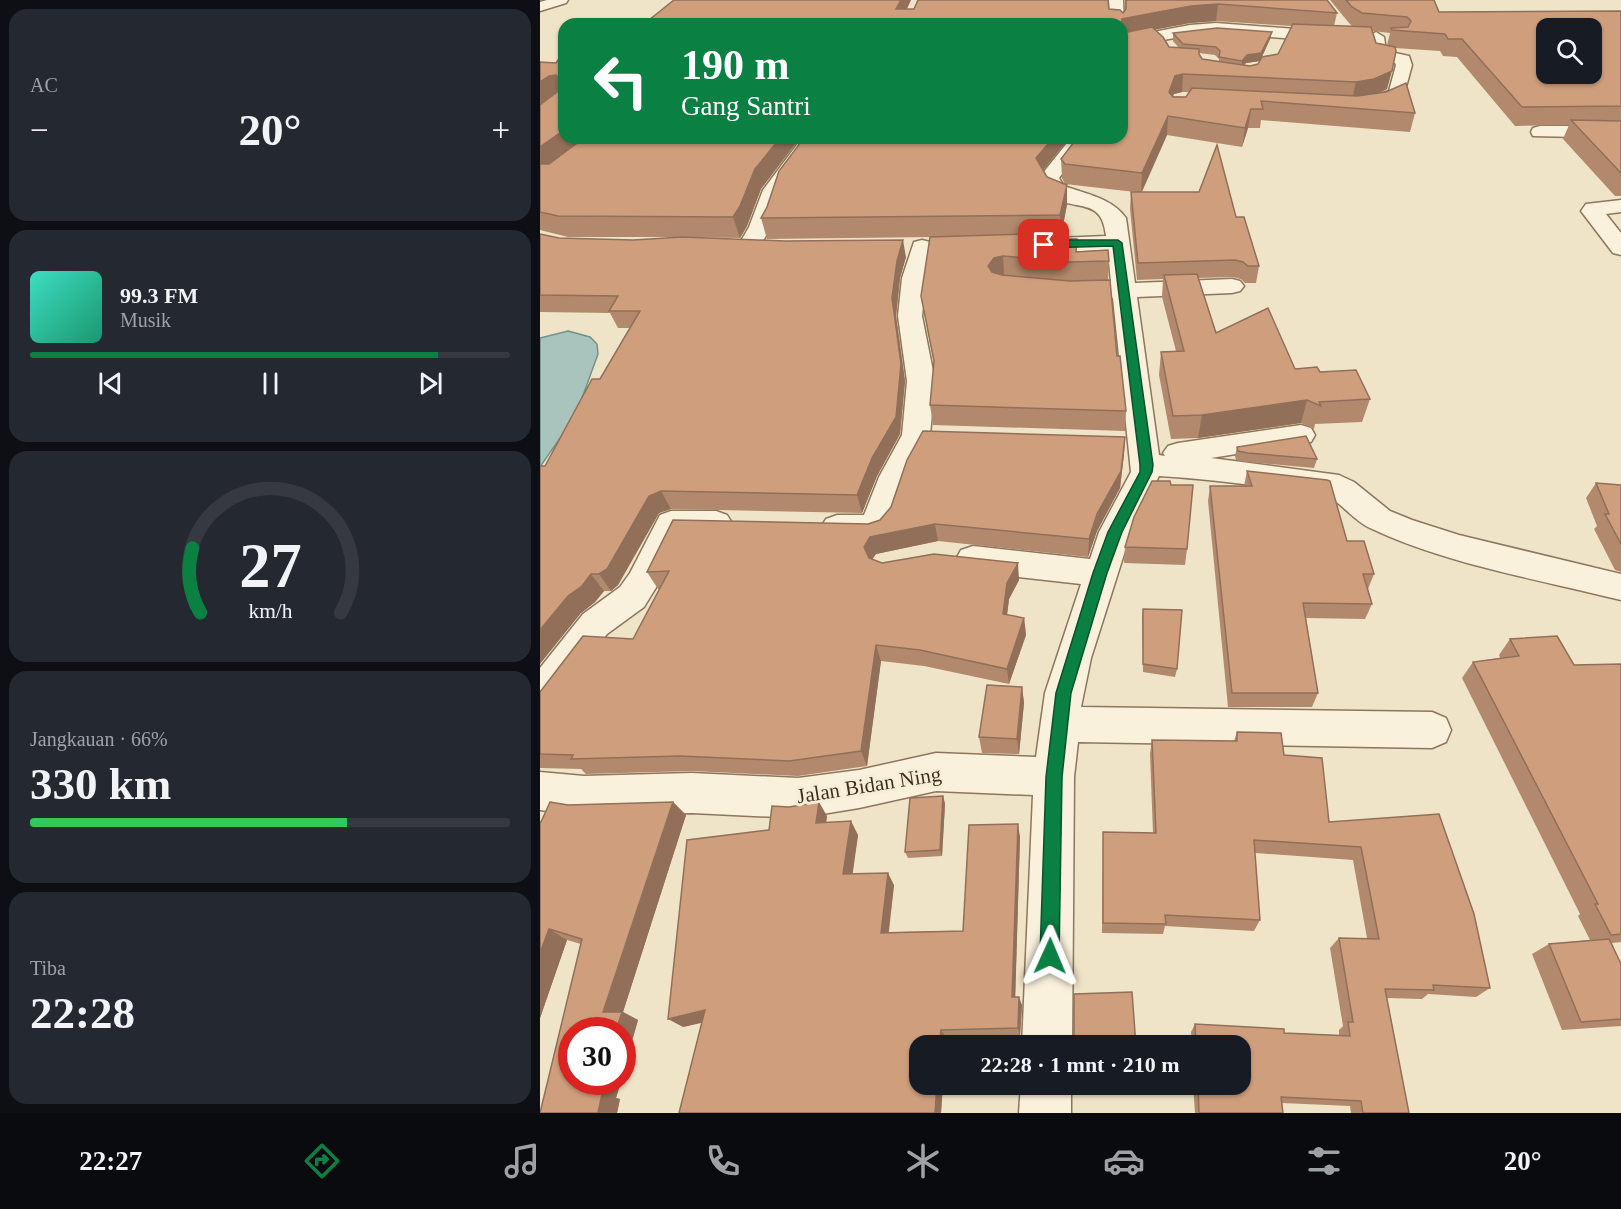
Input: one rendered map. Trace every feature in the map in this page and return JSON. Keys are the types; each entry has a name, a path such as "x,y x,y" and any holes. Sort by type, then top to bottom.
{"street":[{"path":"540,7 561,0"},
{"path":"1116,0 1122,18"},
{"path":"1128,42 1216,28 1324,37 1355,33 1396,39"},
{"path":"1275,50 1284,33"},
{"path":"1340,107 1374,104 1397,94 1404,60 1378,55 1355,33"},
{"path":"1155,37 1172,51"},
{"path":"1540,132 1621,132"},
{"path":"725,246 760,247 760,227 773,190 808,144"},
{"path":"1047,1035 1054,777 1059,724 1072,658 1100,573 1115,532 1146,472 1115,218 1106,208 1056,190 1049,178 1056,166 1076,144"},
{"path":"1621,206 1592,211 1621,248"},
{"path":"1010,247 1064,243 1118,243"},
{"path":"802,526 873,527 877,524 894,477 931,437 910,316 914,278 921,247"},
{"path":"1080,291 1232,286"},
{"path":"1145,455 1301,435"},
{"path":"1111,442 1145,455 1246,475 1328,483 1343,489 1379,519 1401,528 1457,547 1621,587"},
{"path":"540,695 595,624 632,597 643,581 671,523 747,524"},
{"path":"938,556 1100,573"},
{"path":"1059,724 1432,730"},
{"name":"Jalan Bidan Ning","path":"540,791 584,796 692,793 798,798 859,789 936,772 1054,777"},
{"path":"1046,1095 1046,1113"}],"water":[{"path":"568,331 590,337 597,344 598,354 576,415 540,467 540,338"}],"building":[{"path":"674,0 901,0 896,9 914,9 918,0 1108,0 1109,9 1120,10 1123,13 1126,9 1126,0 1327,0 1337,13 1218,4 1191,6 1127,18 652,18"},
{"path":"1346,0 1434,0 1439,12 1621,11 1621,106 1522,107 1462,39 1448,39 1445,34 1392,30 1391,28 1408,27 1411,21 1407,17 1362,13"},
{"path":"1293,24 1371,27 1376,43 1395,47 1396,51 1392,71 1374,79 1356,82 1183,74 1175,76 1169,92 1173,97 1186,97 1192,88 1357,96 1386,92 1406,83 1415,113 1261,101 1263,109 1251,109 1245,128 1168,116 1142,173 1065,164 1061,159 1072,144 1128,144 1128,32 1152,27 1163,37 1169,47 1199,49 1202,59 1250,66 1258,64 1262,57 1278,54"},
{"path":"1217,28 1272,32 1261,53 1247,55 1242,61 1219,57 1220,51 1216,47 1183,44 1173,33"},
{"path":"558,60 558,77 549,76 540,82 540,62 556,63"},
{"path":"558,77 558,134 540,147 540,105 557,92"},
{"path":"1571,120 1621,121 1621,173"},
{"path":"576,144 775,144 755,169 733,217 558,216 540,212 540,164 549,164"},
{"path":"799,144 1048,144 1036,158 1047,177 1067,185 1060,215 761,218 779,171"},
{"path":"1217,145 1236,217 1244,217 1259,266 1248,266 1235,260 1138,263 1131,192 1199,192"},
{"path":"1057,233 1057,239 1077,239 1076,252 1108,250 1109,261 1070,262 1003,256 994,258 988,266 992,272 1002,275 1070,281 1110,280 1117,356 1120,356 1126,411 930,405 934,361 921,296 930,237"},
{"path":"540,234 559,238 633,240 682,237 785,241 903,240 897,261 892,298 901,364 896,417 872,458 857,495 661,491 649,496 607,569 599,574 591,574 582,586 568,596 540,630 540,466 545,466 592,379 600,379 640,311 609,311 618,296 540,295"},
{"path":"1197,274 1216,333 1268,308 1295,369 1317,367 1320,372 1356,370 1370,399 1319,402 1321,406 1307,400 1202,415 1173,416 1161,352 1184,351 1164,275"},
{"path":"923,431 1125,437 1121,471 1097,514 1089,539 935,524 870,537 864,547 869,558 882,563 934,554 1018,563 1007,583 1003,614 1024,618 1007,669 920,650 876,645 861,751 789,761 680,756 571,759 573,755 540,754 540,692 583,636 633,639 669,571 647,572 673,520 868,524 880,520 891,507 907,460"},
{"path":"1306,436 1317,459 1248,453 1238,451 1237,447"},
{"path":"1247,471 1330,481 1347,541 1364,541 1374,574 1363,574 1372,604 1303,603 1318,693 1232,693 1210,486 1252,486"},
{"path":"1152,481 1170,481 1171,485 1193,485 1187,549 1125,547 1134,517"},
{"path":"1596,483 1621,485 1621,544 1605,514 1609,514"},
{"path":"1143,609 1182,610 1177,669 1143,664"},
{"path":"1557,636 1574,665 1621,664 1621,934 1611,935 1595,904 1598,904 1473,662 1519,656 1510,639"},
{"path":"987,685 1022,687 1017,739 979,737"},
{"path":"1237,732 1281,733 1284,755 1322,758 1329,822 1439,814 1474,914 1490,988 1433,985 1434,990 1385,989 1409,1113 1363,1113 1361,1101 1281,1097 1283,1113 1199,1113 1198,1095 1251,1095 1251,1035 1196,1035 1195,1024 1284,1029 1284,1033 1350,1036 1348,1022 1353,1022 1339,938 1379,939 1361,847 1254,840 1260,920 1165,915 1166,924 1103,923 1103,832 1156,833 1152,740 1237,741"},
{"path":"943,796 940,850 905,852 910,798"},
{"path":"550,802 568,805 673,802 603,1012 622,1012 620,1017 563,1017 582,939 549,929 540,953 541,822"},
{"path":"819,802 816,823 851,821 843,874 888,873 881,933 963,931 969,825 1018,824 1012,997 1019,997 1018,1028 941,1030 940,1035 909,1035 909,1095 936,1095 935,1113 679,1113 705,1010 668,1019 687,840 769,830 772,806 789,807"},
{"path":"1609,939 1621,964 1621,1019 1581,1022 1549,944"},
{"path":"1132,992 1135,1035 1074,1035 1074,994"},
{"path":"558,1038 558,1095 602,1095 598,1113 540,1113"}],"route":[{"path":"1044,245 1118,243 1146,465 1146,472 1115,532 1100,573 1072,658 1064,693 1054,777 1050,956"}]}
